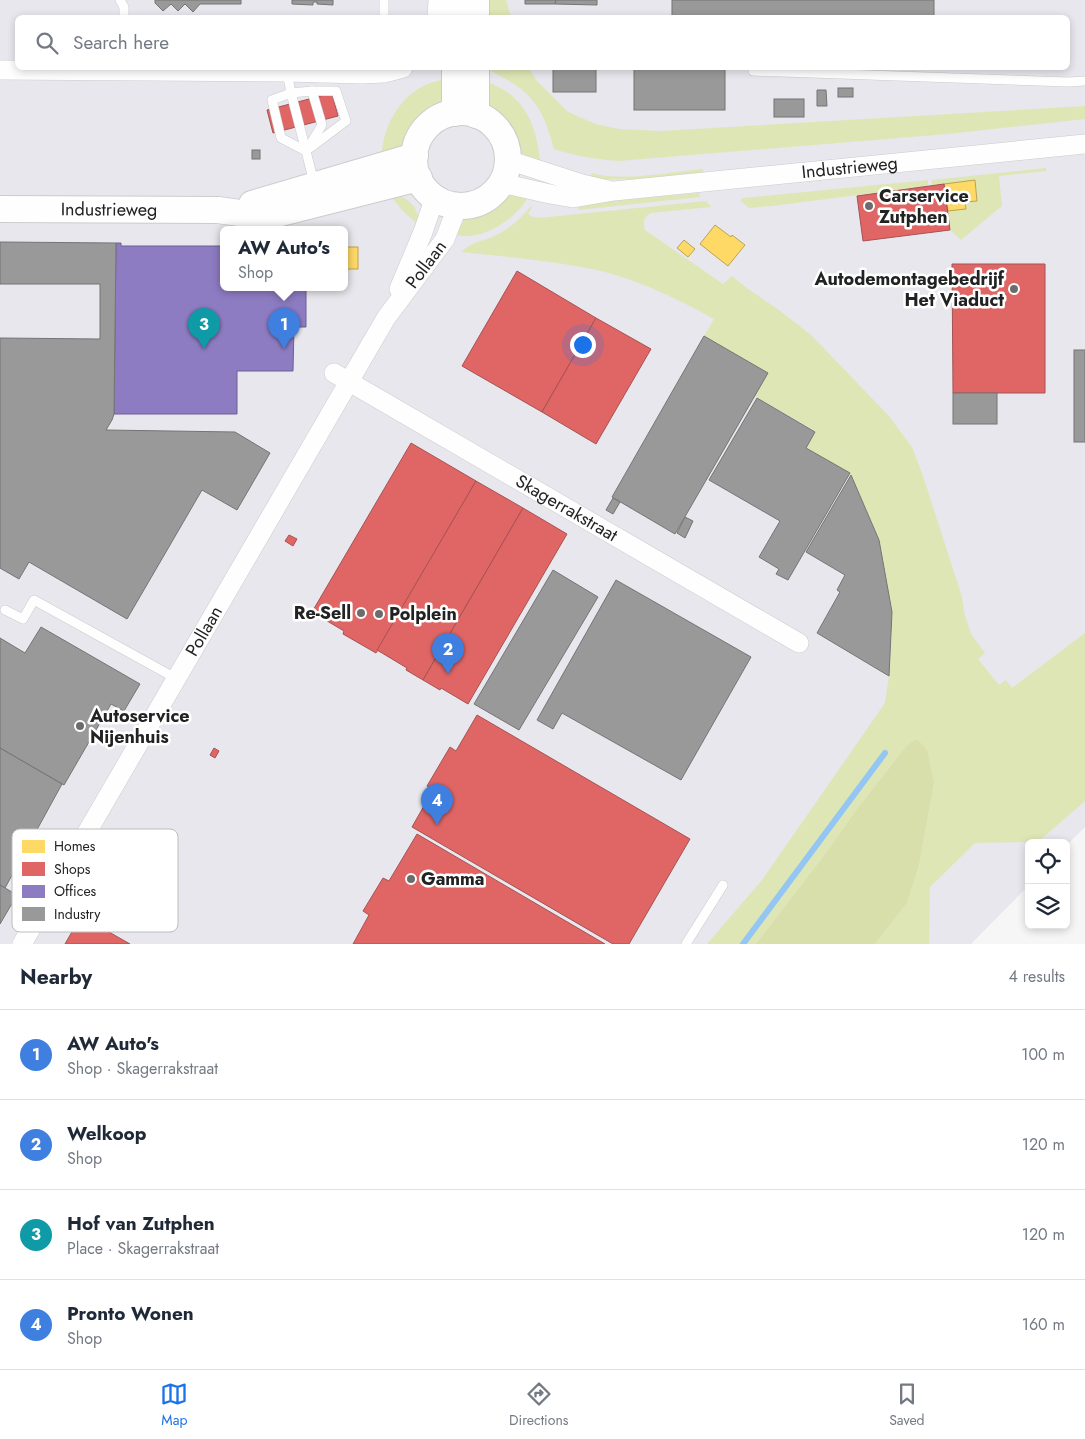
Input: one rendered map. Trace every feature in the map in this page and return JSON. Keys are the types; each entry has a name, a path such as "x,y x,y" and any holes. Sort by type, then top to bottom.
{"street":[{"path":"437,15 438,0"},
{"path":"455,0 455,15"},
{"path":"476,0 476,15"},
{"path":"0,70 15,70"},
{"path":"180,70 361,74 384,70"},
{"path":"455,70 466,114"},
{"path":"466,114 476,70"},
{"path":"466,114 489,121 500,132 506,146 505,172 492,194 472,204 432,184 418,140 427,127 440,117 466,114"},
{"name":"Industrieweg","path":"505,172 614,191 1085,144"},
{"name":"Industrieweg","path":"0,209 218,210 317,194 432,184"},
{"name":"Pollaan","path":"386,318 423,232 432,184"},
{"name":"Pollaan","path":"89,829 177,679 341,377 445,239 432,184"},
{"name":"Skagerrakstraat","path":"341,377 799,643"},
{"name":"Pollaan","path":"22,944 29,932"}],"lane":[{"path":"120,0 124,7 124,15"},
{"path":"384,0 384,15"},
{"path":"753,71 1068,82 1085,80"},
{"path":"287,72 317,194"},
{"path":"306,151 322,125 312,91"},
{"path":"336,91 346,121 306,151 281,138 272,100 291,93 336,91"},
{"path":"5,610 23,619 34,600 177,679"},
{"path":"686,944 723,885"}],"shaded area":[{"path":"0,0 1085,0 1085,827 1070,842 1070,839 1025,839 1025,889 971,944 0,944"}],"green space":[{"path":"485,0 506,0 510,15 485,15"},
{"path":"489,70 530,70 536,80 568,112 596,124 619,129 661,131 1085,106 1085,119 948,134 618,161 585,157 554,149 544,119 538,108 523,91"},
{"path":"448,78 445,94 440,101 417,122 405,142 393,154 382,159 384,137 399,106 415,91 425,85"},
{"path":"483,80 501,89 520,104 535,132 540,163 527,157 519,149 505,125 491,110 484,92"},
{"path":"1046,168 1046,171 999,176 1002,206 961,240 950,230 948,211 966,208 965,202 977,201 975,180 932,186 931,180"},
{"path":"703,169 704,173 647,178 590,178 592,173 617,177"},
{"path":"928,180 928,186 772,206 749,208 741,201 743,198"},
{"path":"389,193 406,199 411,203 417,212 419,225 403,211"},
{"path":"699,193 700,197 578,210 578,204"},
{"path":"513,194 529,196 523,205 507,220 487,232 466,236 455,235 467,215 498,199"},
{"path":"706,201 711,207 651,213 644,220 645,230 723,284 732,276 779,310 811,335 888,415 912,447 962,597 964,612 971,634 985,653 978,659 999,685 1006,680 1012,688 1085,633 1085,801 1041,839 1025,839 1025,842 975,843 930,887 929,944 875,944 907,903 919,865 934,783 917,739 907,745 756,944 707,944 762,880 885,703 889,676 892,612 879,540 850,474 806,448 815,431 754,396 768,373 704,336 714,319 659,291 601,271 549,262 461,252 471,245 490,238 508,228 531,206 528,214 539,218"},
{"path":"917,739 927,750 934,783 919,865 907,903 875,944 756,944 907,745"}],"building: Homes":[{"path":"975,180 977,201 965,202 966,209 948,211 944,184"},
{"path":"715,225 745,245 728,266 700,244"},
{"path":"684,240 695,249 688,257 677,248"},
{"path":"348,247 358,247 358,269 348,269"}],"building: Shops":[{"path":"332,93 338,116 273,133 267,110"},
{"path":"944,184 950,230 863,241 857,196"},
{"path":"952,264 1045,264 1045,393 953,393"},
{"path":"517,271 596,318 542,412 462,366"},
{"path":"596,318 651,349 596,444 542,412"},
{"path":"411,443 476,481 376,653 343,634 344,631 312,612"},
{"path":"476,481 523,508 423,680 377,650"},
{"path":"523,508 567,534 468,704 423,680"},
{"path":"289,535 297,539 293,546 285,541"},
{"path":"477,715 690,839 629,944 613,944 412,827 433,790 427,786 450,747 456,751"},
{"path":"214,748 219,751 215,758 210,755"},
{"path":"417,834 605,944 353,944 369,915 363,911 383,878 389,881"},
{"path":"72,932 109,932 130,944 65,944"}],"building: Offices":[{"path":"116,243 121,243 121,246 220,246 220,291 306,291 306,327 294,327 293,371 237,371 237,414 114,414"}],"building: Industry":[{"path":"155,0 241,0 241,4 200,4 193,12 185,4 178,11 171,4 163,11 155,3"},
{"path":"292,0 333,0 333,5 317,4 317,2 313,2 313,5 292,4"},
{"path":"525,0 556,0 555,4 525,4"},
{"path":"556,0 597,0 597,5 555,4"},
{"path":"672,0 934,0 934,15 672,15"},
{"path":"553,70 596,70 596,92 553,92"},
{"path":"634,70 725,70 725,110 634,110"},
{"path":"838,88 853,88 853,97 838,97"},
{"path":"817,90 826,90 827,106 817,106"},
{"path":"774,99 804,99 804,117 774,117"},
{"path":"252,150 260,150 260,159 252,159"},
{"path":"0,242 116,243 114,414 106,430 235,432 270,453 237,510 202,490 127,619 29,562 19,579 0,568 0,338 100,339 100,284 0,284"},
{"path":"704,336 768,373 675,534 612,497"},
{"path":"1074,350 1085,350 1085,442 1074,442"},
{"path":"953,393 997,393 997,424 953,424"},
{"path":"757,398 815,432 806,448 850,473 788,580 776,574 779,569 759,557 780,521 709,480"},
{"path":"851,475 879,540 892,612 889,676 817,633 840,592 837,590 845,575 806,552"},
{"path":"613,498 620,502 613,514 606,510"},
{"path":"685,517 693,521 685,538 677,533"},
{"path":"553,570 598,597 519,730 474,704"},
{"path":"616,580 751,657 681,780 562,713 553,729 537,720"},
{"path":"41,627 140,684 124,711 111,704 64,785 0,748 0,638 25,653"},
{"path":"0,748 62,784 37,829 12,829 12,875 5,888 0,885"},
{"path":"0,885 12,892 12,904 0,924"}],"waterway":[{"path":"743,944 885,753"}],"place":[{"name":"Carservice Zutphen","path":"869,206"},
{"name":"Autodemontagebedrijf Het Viaduct","path":"1014,289"},
{"name":"Hof van Zutphen","path":"204,349"},
{"name":"AW Auto's","path":"284,349"},
{"name":"Re-Sell","path":"361,613"},
{"name":"Polplein","path":"379,614"},
{"name":"Welkoop","path":"448,674"},
{"name":"Autoservice Nijenhuis","path":"80,726"},
{"name":"Pronto Wonen","path":"437,825"},
{"name":"Gamma","path":"411,879"}]}
